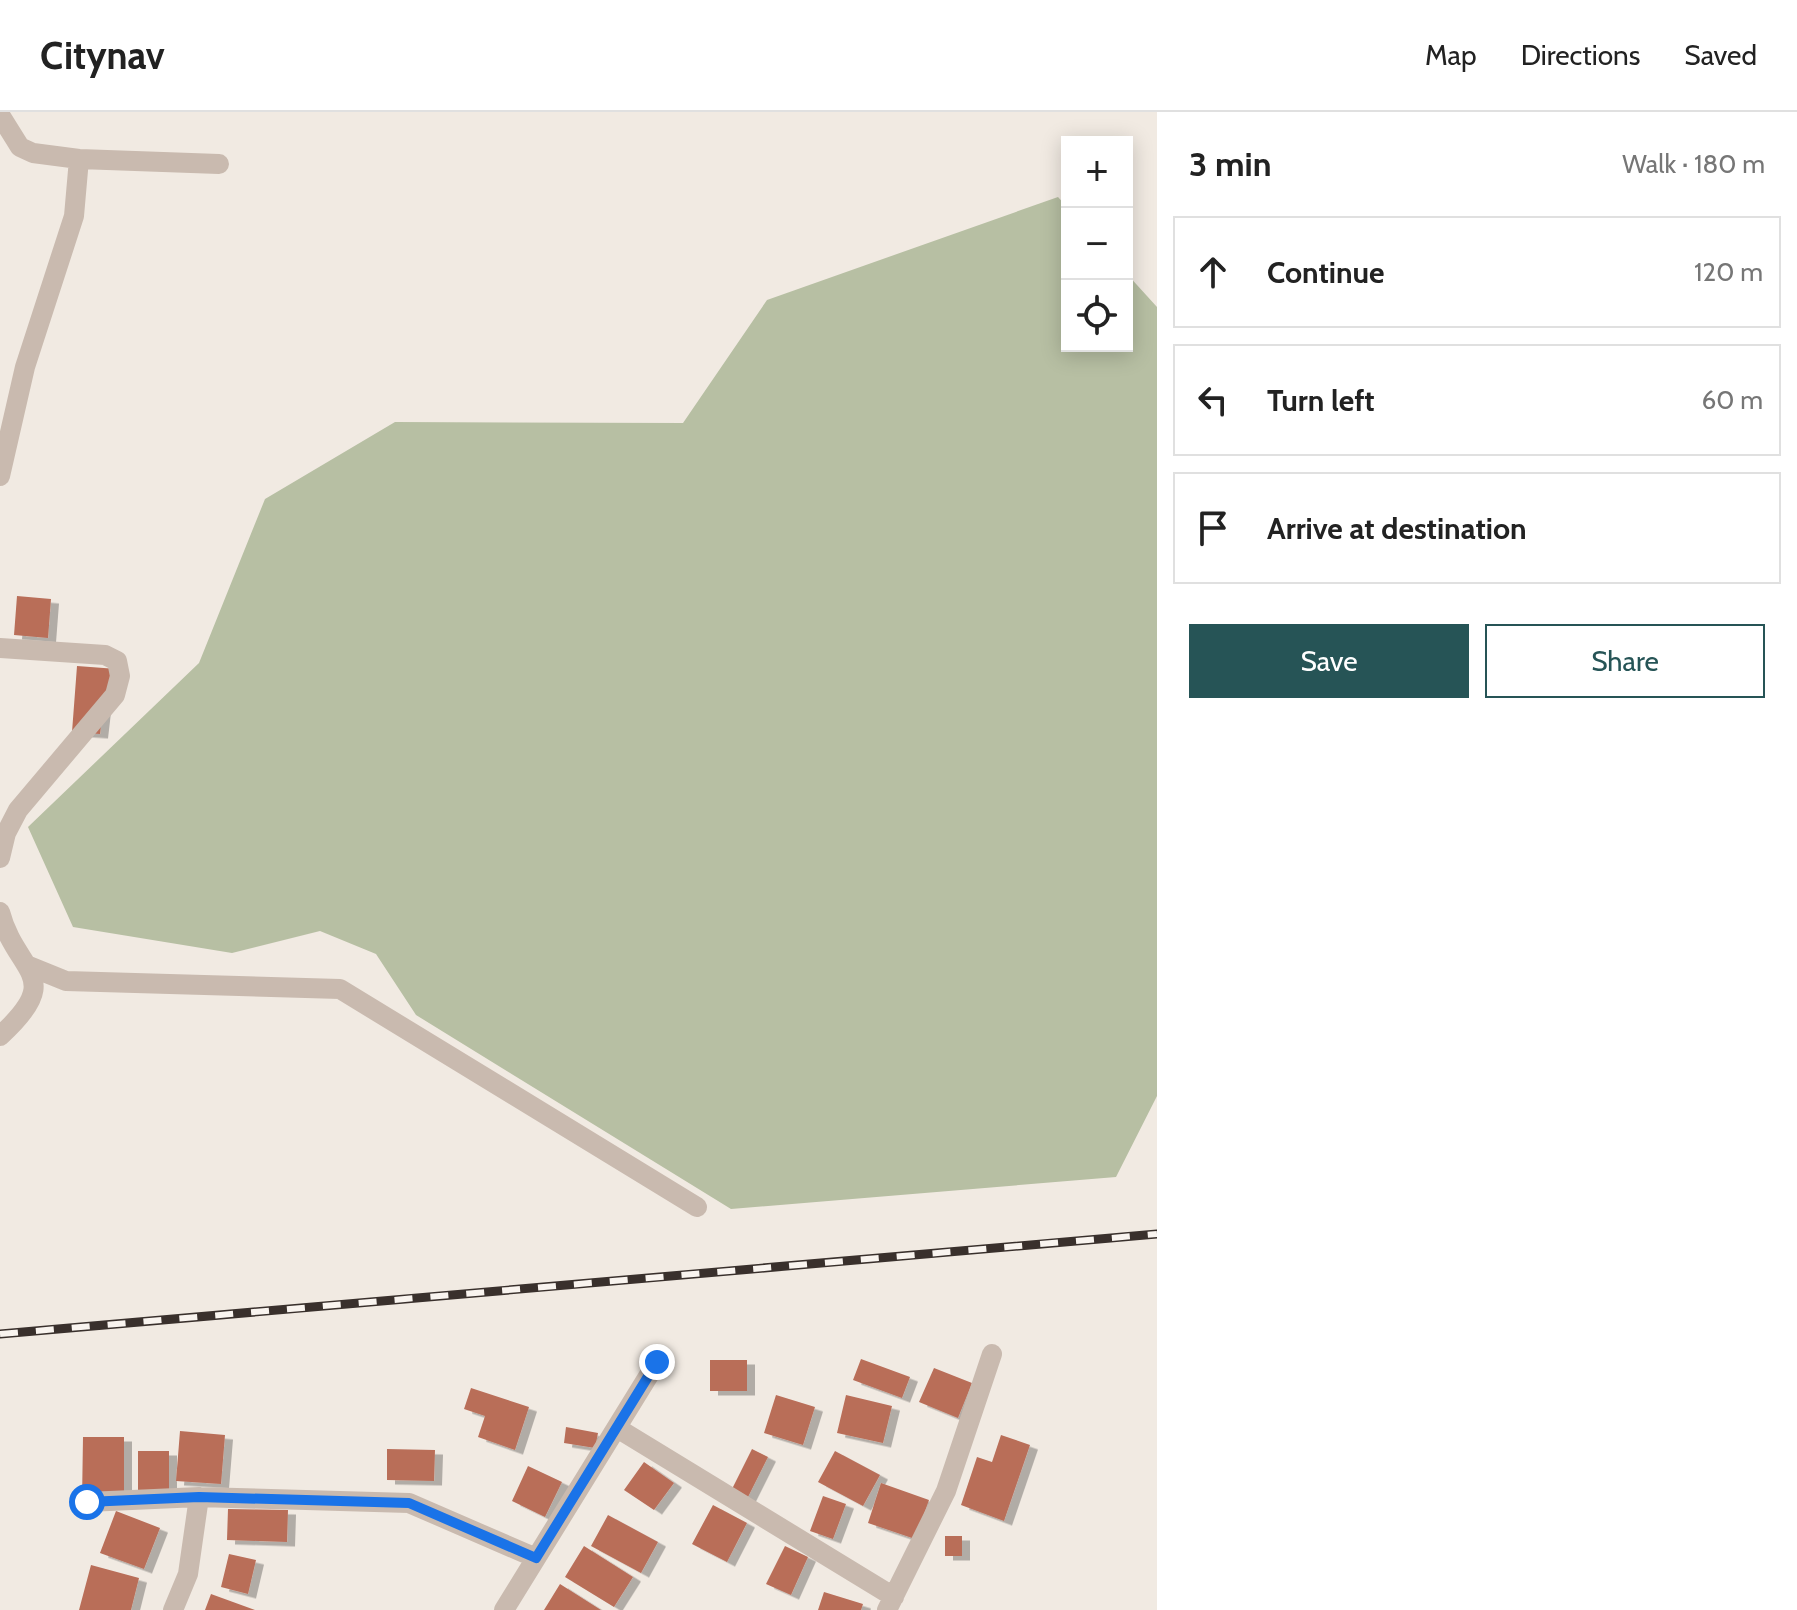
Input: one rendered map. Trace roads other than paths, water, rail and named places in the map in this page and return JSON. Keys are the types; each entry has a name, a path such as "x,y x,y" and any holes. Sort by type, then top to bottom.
{"street":[{"path":"0,115 23,149 79,159 219,164"},
{"path":"0,476 25,367 74,216 79,159"},
{"path":"0,648 105,655 117,661 120,676 115,695 18,810 6,833 0,858"},
{"path":"0,912 16,958 34,986 31,1002 20,1018 0,1036"},
{"path":"16,958 66,981 340,989 697,1207"},
{"path":"617,1428 890,1604 946,1491 992,1354"},
{"path":"504,1610 657,1362"},
{"path":"87,1502 199,1497 409,1503 536,1558"},
{"path":"173,1610 188,1574 199,1497"}],"railway":[{"path":"0,1334 1157,1234"}]}
